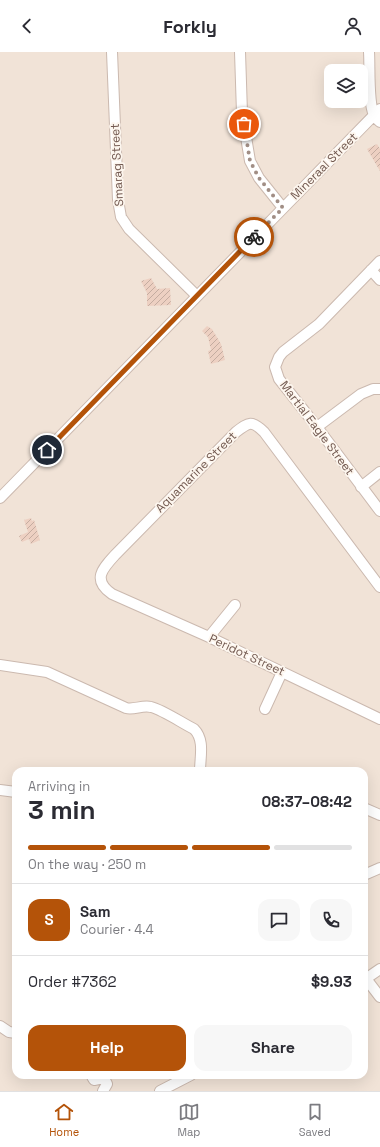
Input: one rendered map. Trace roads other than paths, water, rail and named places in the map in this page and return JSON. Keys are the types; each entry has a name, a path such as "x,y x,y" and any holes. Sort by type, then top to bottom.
{"street":[{"name":"Smarag Street","path":"112,52 118,200 121,217 129,229 197,296"},
{"path":"240,52 242,113 250,161 259,178 283,208"},
{"path":"369,52 370,92 378,115"},
{"name":"Mineraal Street","path":"0,498 283,208 378,115"},
{"name":"Martial Eagle Street","path":"380,261 319,324 283,352 276,362 276,372 279,379 380,511"},
{"path":"371,270 380,280"},
{"path":"317,427 361,394 374,388 380,389"},
{"name":"Aquamarine Street","path":"112,594 104,587 100,580 107,563 236,432 249,423 257,425 264,432 380,587"},
{"path":"361,487 380,472"},
{"name":"Peridot Street","path":"112,594 209,637 380,719"},
{"path":"209,637 235,605"},
{"path":"0,665 47,672 126,708 135,709 147,707 157,710 194,729 198,733 201,743 200,767"},
{"path":"265,709 282,672"},
{"path":"0,790 12,792"},
{"path":"368,810 380,815"},
{"path":"368,873 380,868"},
{"path":"368,976 380,969"},
{"path":"368,982 380,997"},
{"path":"0,1026 9,1032 12,1032"},
{"path":"103,1091 107,1084 105,1079"},
{"path":"160,1091 183,1079"}]}
